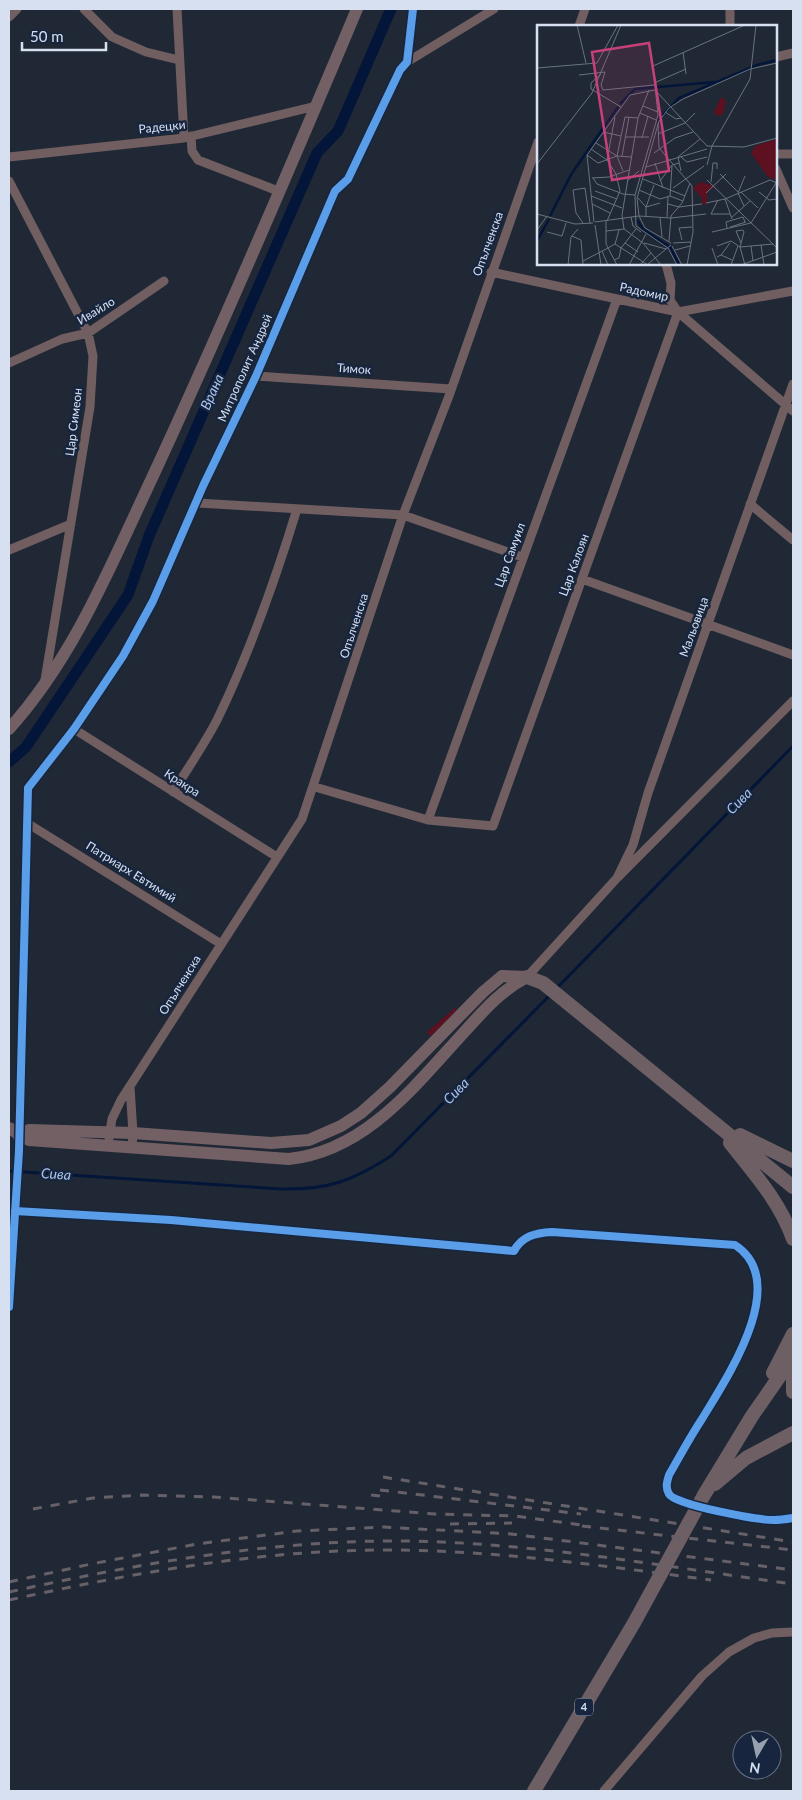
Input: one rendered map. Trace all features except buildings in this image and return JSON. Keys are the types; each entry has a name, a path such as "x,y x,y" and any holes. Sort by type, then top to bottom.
{"main road":[{"path":"527,977 543,983 793,1186"},
{"path":"713,1121 793,1161"},
{"path":"713,1121 771,1196 787,1222 793,1239"},
{"path":"752,1416 793,1334"},
{"name":"4","path":"534,1791 634,1623 704,1495 752,1416 793,1357"},
{"path":"793,1374 793,1392"},
{"path":"704,1495 746,1458 793,1433"}],"street":[{"path":"9,17 17,9"},
{"path":"84,9 112,37 146,52 179,60"},
{"path":"177,9 179,60 188,137 192,151 198,160 278,190"},
{"path":"9,729 30,706 88,614 178,422 357,9"},
{"name":"Митрополит Андрей","path":"9,1307 18,1151 14,1132 28,788 74,729 124,656 153,601 198,503 203,486 256,376 335,191 348,179 400,70 407,62 413,9"},
{"path":"407,62 494,9"},
{"path":"579,25 585,9"},
{"path":"730,9 730,25"},
{"path":"777,57 793,53"},
{"name":"Радецки","path":"9,156 188,137 316,106"},
{"name":"Опълченска","path":"109,1146 109,1132 115,1110 302,819 315,787 403,515 451,389 537,145"},
{"path":"777,154 793,154"},
{"path":"777,171 793,208"},
{"name":"Цар Симеон","path":"9,181 88,333 93,356 90,407 78,493 71,524 45,683"},
{"path":"666,265 671,283 670,300 678,312 793,411"},
{"name":"Радомир","path":"491,272 678,312 793,291"},
{"name":"Ивайло","path":"9,363 62,339 88,333 164,281"},
{"name":"Цар Самуил","path":"428,820 617,299"},
{"name":"Цар Калоян","path":"428,820 493,826 678,312"},
{"name":"Тимок","path":"256,376 451,389"},
{"name":"Мальовица","path":"617,878 633,845 648,793 793,384"},
{"path":"198,503 403,515 522,557"},
{"path":"750,504 793,540"},
{"path":"173,792 216,721 244,662 273,585 297,509"},
{"path":"9,550 71,524"},
{"path":"582,579 707,626 793,655"},
{"path":"14,1132 29,1140 289,1159 309,1156 332,1149 370,1128 398,1102 492,1001 510,986 527,977 617,878 793,701"},
{"name":"Кракра","path":"74,729 277,857"},
{"path":"315,787 428,820"},
{"name":"Патриарх Евтимий","path":"27,823 221,944"},
{"path":"14,1132 29,1130 133,1132 271,1143 293,1142 316,1137 341,1126 361,1113 390,1087 482,992 502,976 527,977"},
{"path":"130,1087 132,1147"},
{"path":"15,1211 171,1220 514,1251 519,1242 535,1233 552,1232 735,1245 744,1250 753,1262 757,1278 756,1301 751,1323 734,1366 669,1475 666,1486 669,1495 675,1500 709,1509 774,1520 793,1518"},
{"path":"604,1791 702,1676 729,1652 754,1638 772,1633 793,1632"}],"shaded area":[{"path":"456,1007 456,1011 431,1036 427,1032"}],"waterway":[{"name":"Врана","path":"9,762 26,747 128,595 149,536 317,153 338,131 391,9"},
{"name":"Сива","path":"556,989 793,746"},
{"name":"Сива","path":"9,1171 281,1189 313,1188 339,1182 364,1172 391,1156 550,995"}],"railway":[{"path":"383,1477 793,1542"},
{"path":"380,1490 581,1514"},
{"path":"33,1509 93,1498 142,1495 214,1497 435,1514 515,1516 589,1526"},
{"path":"371,1495 389,1497"},
{"path":"450,1524 512,1523"},
{"path":"582,1526 793,1550"},
{"path":"9,1582 197,1544 297,1531 384,1527 511,1534 793,1570"},
{"path":"9,1592 149,1564 243,1550 338,1542 386,1541 437,1542 539,1549 793,1584"},
{"path":"9,1600 150,1572 196,1565 291,1554 339,1551 428,1551 509,1556 590,1564 711,1580"}],"cycle path":[{"path":"9,1307 19,1151 28,788 74,729 123,656 153,601 203,486 256,376 335,191 348,179 400,70 407,62 413,9"},
{"path":"15,1211 171,1220 514,1251 521,1242 530,1236 552,1232 735,1245 751,1261 757,1282 756,1306 749,1331 738,1356 669,1475 667,1489 669,1494 686,1503 735,1515 776,1520 793,1518"}]}
